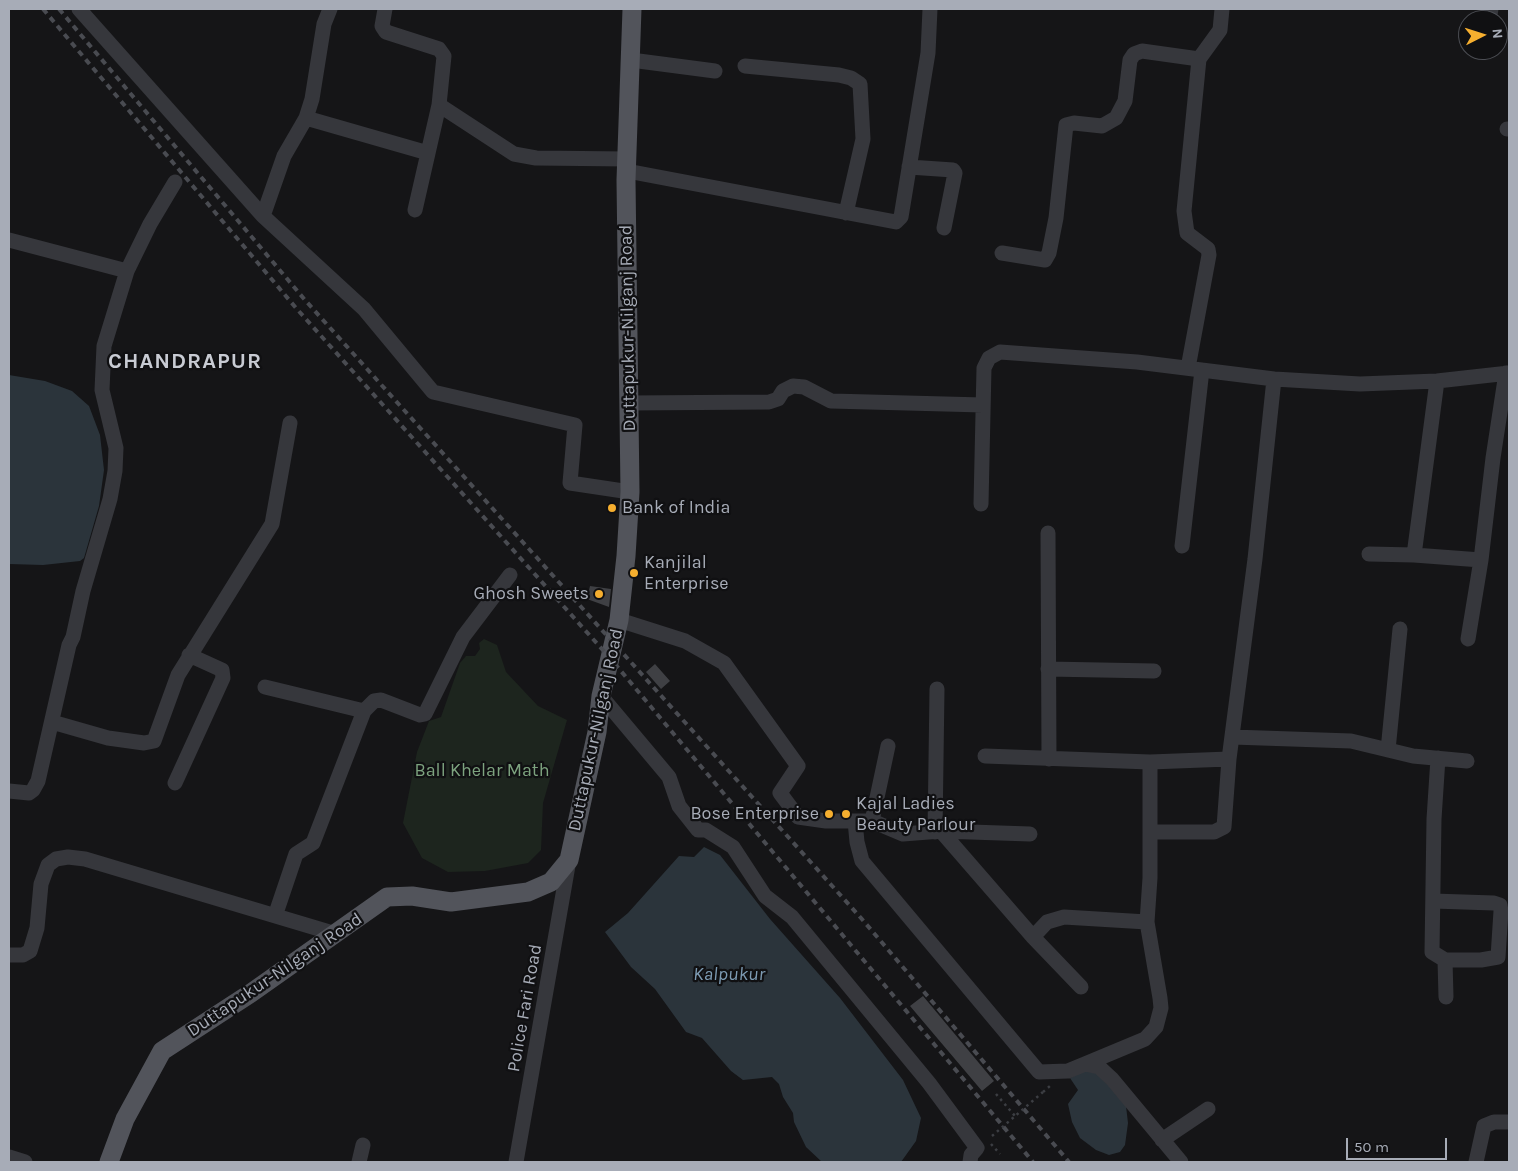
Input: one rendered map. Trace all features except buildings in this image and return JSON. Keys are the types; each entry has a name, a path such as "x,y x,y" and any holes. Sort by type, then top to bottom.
{"main road":[{"name":"Duttapukur-Nilganj Road","path":"109,1162 126,1119 162,1051 251,993 387,898 412,896 451,902 528,892 551,882 569,860 596,732 601,696 619,620 630,492 627,165 632,9"}],"street":[{"path":"79,9 263,216 364,309 434,392 575,425 570,483 630,492"},
{"path":"263,216 287,150 306,118 315,88 325,19 330,9"},
{"path":"385,9 382,26 386,32 439,50 444,56 439,105 415,210"},
{"path":"439,105 519,155 627,165 846,213 896,222 901,217 928,53 930,9"},
{"path":"1182,546 1195,369 1209,255 1208,249 1187,232 1184,226 1184,211 1199,60 1220,30 1222,9"},
{"path":"1002,253 1045,260 1049,253 1056,218 1064,129 1066,125 1074,122 1102,126 1116,118 1125,101 1130,60 1134,54 1142,51 1199,60"},
{"path":"631,60 714,71"},
{"path":"744,66 840,76 851,78 860,84 863,139 846,213"},
{"path":"306,118 428,153"},
{"path":"909,167 953,170 955,173 944,228"},
{"path":"9,791 29,793 34,790 38,781 69,645 73,637 83,591 110,499 115,471 116,448 102,390 104,346 127,270 150,224 175,182"},
{"path":"9,240 127,270"},
{"path":"981,504 984,368 989,358 1000,352 1137,362 1274,379 1360,384 1437,381 1508,373 1493,458 1481,560 1468,639"},
{"path":"1150,832 1214,832 1224,827 1229,759 1255,559 1274,379"},
{"path":"1414,555 1437,381"},
{"path":"629,403 770,402 778,399 783,391 792,386 804,387 831,401 983,405"},
{"path":"52,722 108,738 144,743 154,741 178,675 272,524 290,423"},
{"path":"1048,533 1049,759"},
{"path":"1370,554 1481,560"},
{"path":"275,916 296,854 313,843 316,838 364,711 374,701 381,700 420,715 425,714 463,637 510,575"},
{"path":"619,620 685,641 724,663 798,766 780,793 798,817 826,822 872,821 903,834 938,832 1030,834"},
{"path":"1388,750 1400,628"},
{"path":"175,783 224,678 222,670 190,656"},
{"path":"1048,669 1154,671"},
{"path":"265,687 364,711"},
{"path":"938,688 938,832 1081,987"},
{"path":"601,696 670,777 679,806 698,830 706,830 733,848 764,896 792,917 929,1083 977,1148 971,1155 970,1162"},
{"path":"1232,737 1351,741 1388,750 1467,761"},
{"path":"872,821 888,746"},
{"path":"985,756 1150,762 1229,759"},
{"path":"1433,901 1494,903 1500,906 1498,956 1481,960 1445,960 1432,952 1433,901 1438,758"},
{"path":"855,822 857,842 862,861 1039,1072 1068,1071 1145,1039 1156,1027 1161,1008 1147,922 1150,762"},
{"path":"9,955 23,955 30,951 37,928 40,884 48,865 56,859 85,859 336,934"},
{"name":"Police Fari Road","path":"516,1162 569,860"},
{"path":"1033,937 1047,922 1064,917 1147,922"},
{"path":"1445,960 1446,997"},
{"path":"1085,1064 1099,1067 1112,1079 1181,1162"},
{"path":"1162,1140 1208,1109"},
{"path":"1476,1162 1484,1126 1494,1122 1509,1122"},
{"path":"358,1162 363,1145"},
{"path":"9,1157 25,1162"}],"path":[{"path":"990,1137 1052,1085"},
{"path":"996,1094 1015,1116"},
{"path":"993,1146 1000,1154"}],"green space":[{"name":"Ball Khelar Math","path":"484,639 497,645 506,672 538,706 567,720 543,803 541,850 528,863 485,871 448,872 422,858 403,823 417,752 429,721 441,717 460,663 466,656 475,656 480,649 479,643"}],"water":[{"path":"9,375 45,381 72,391 89,406 100,435 104,470 99,506 84,558 80,561 43,565 9,564"},
{"name":"Kalpukur","path":"704,847 720,855 770,919 840,998 903,1080 921,1118 916,1141 901,1162 822,1162 806,1147 779,1084 772,1077 743,1080 731,1071 702,1038 686,1032 655,989 631,967 605,932 628,913 679,856 694,857"},
{"path":"1085,1070 1097,1072 1126,1106 1128,1123 1125,1145 1120,1152 1109,1155 1096,1150 1080,1138 1072,1122 1068,1104 1078,1090 1070,1078"}],"railway":[{"path":"43,9 296,308 610,658 1033,1162"},
{"path":"59,9 305,300 861,918 1069,1162"}],"place":[{"name":"Bank of India","path":"612,508"},
{"name":"Kanjilal Enterprise","path":"634,573"},
{"name":"Ghosh Sweets","path":"599,594"},
{"name":"Bose Enterprise","path":"829,814"},
{"name":"Kajal Ladies Beauty Parlour","path":"846,814"}],"district":[{"name":"CHANDRAPUR","path":"185,362"}]}
